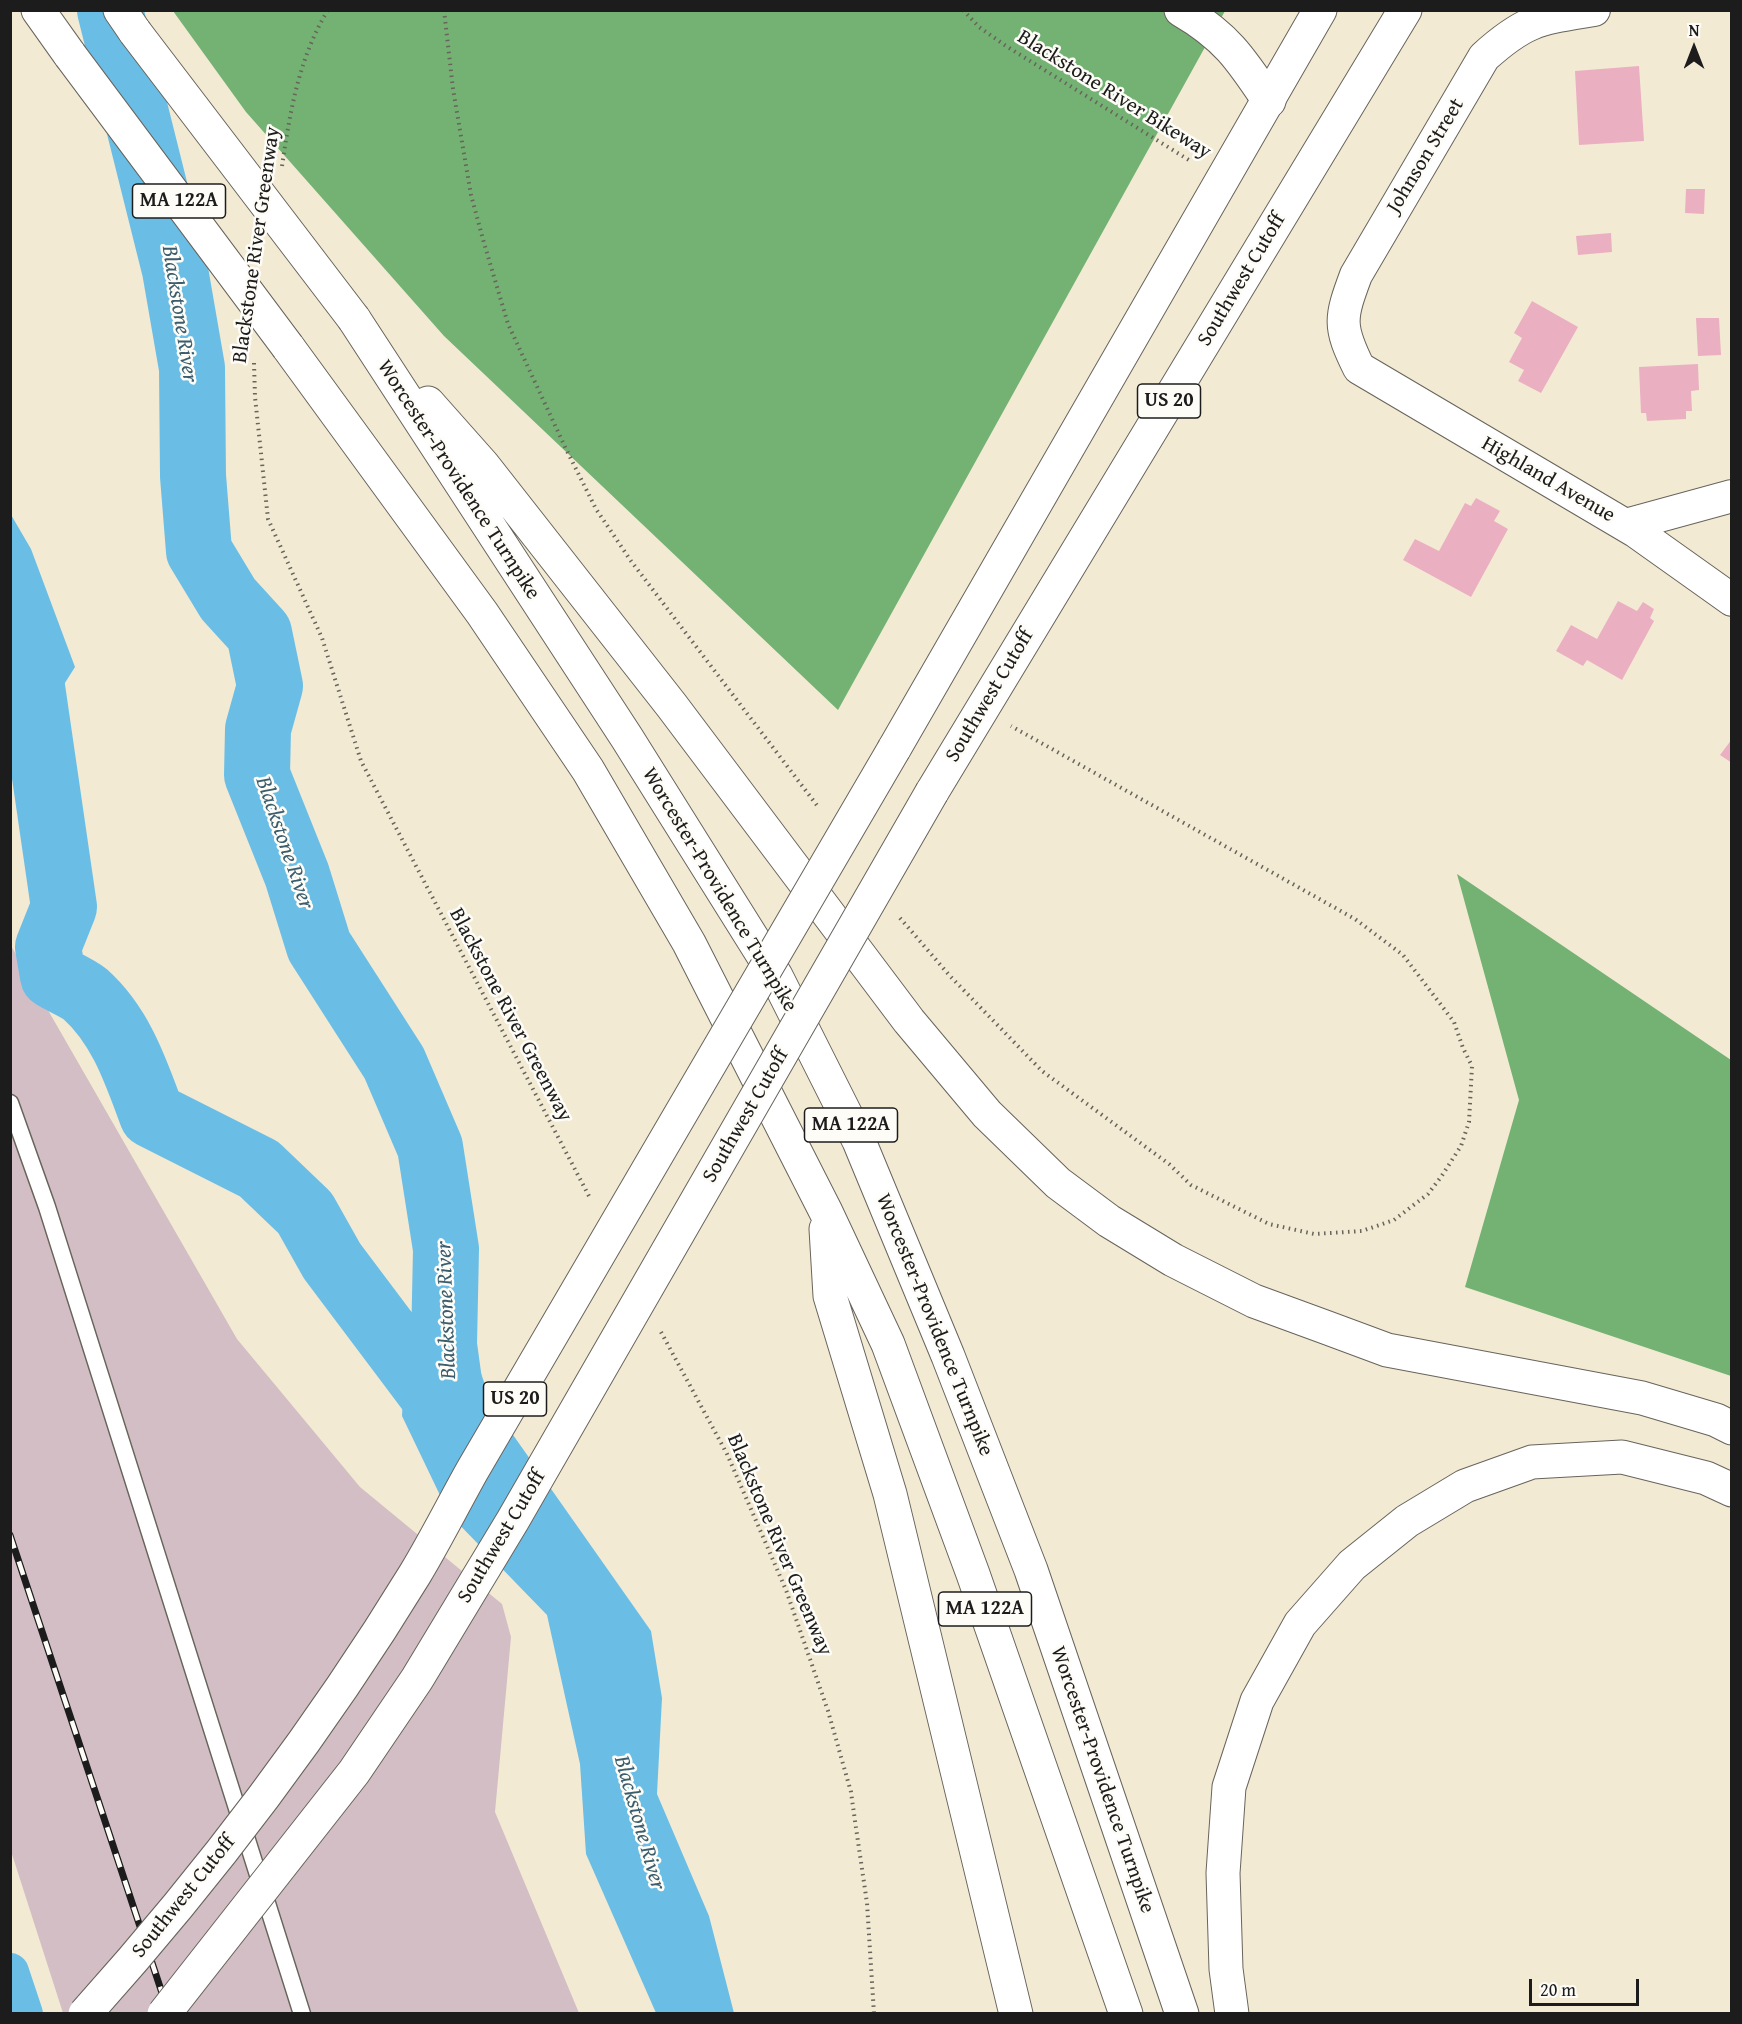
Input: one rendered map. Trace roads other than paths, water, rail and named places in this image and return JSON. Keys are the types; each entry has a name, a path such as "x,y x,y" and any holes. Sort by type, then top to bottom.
{"main road":[{"name":"MA 122A","path":"38,10 482,613 588,770 689,943 826,1212 888,1344 973,1574 1126,2013"},
{"path":"1181,10 1209,26 1239,56 1269,102"},
{"name":"Southwest Cutoff","path":"85,2013 231,1841 356,1666 416,1572 472,1471 894,749 1320,10"},
{"name":"Southwest Cutoff","path":"164,2013 354,1772 417,1679 513,1520 932,792 1405,10"},
{"name":"Worcester-Providence Turnpike","path":"128,21 354,319 627,738 776,976 859,1141 948,1356 1031,1570 1182,2013"},
{"path":"354,319 483,465 672,706 909,1021 987,1114 1058,1183 1109,1221 1173,1260 1254,1301 1387,1350 1642,1398 1716,1420 1731,1428"},
{"path":"826,1212 830,1296 890,1494 1017,2013"},
{"path":"1232,2013 1226,1969 1223,1873 1229,1787 1257,1701 1300,1624 1352,1565 1407,1521 1465,1486 1532,1462 1622,1457 1706,1478 1731,1490"}],"street":[{"name":"Johnson Street","path":"1359,368 1344,339 1343,311 1356,275 1484,57 1509,34 1538,19 1594,10"},
{"name":"Highland Avenue","path":"1359,368 1626,525 1731,600"},
{"path":"1626,525 1731,496"}],"lane":[{"path":"10,1103 50,1219 302,2013"}],"water":[{"path":"10,513 31,549 75,667 63,686 48,696 11,691"},
{"path":"456,1301 492,1405 651,1631 662,1698 657,1794 709,1916 734,2013 656,2013 586,1854 580,1764 547,1615 449,1514 402,1416 405,1356 426,1312"}],"waterway":[{"name":"Blackstone River","path":"110,10 175,270 192,368 193,476 199,551 228,599 259,633 270,686 258,729 257,775 297,875 319,946 394,1063 430,1147 446,1249 444,1345 451,1396"},
{"name":"Blackstone River","path":"10,622 30,673 64,907 48,947 53,976 85,994 108,1020 126,1050 152,1115 259,1169 305,1213 332,1261 453,1422"},
{"path":"10,1972 24,2014"}],"railway":[{"path":"10,1535 169,2014"}]}
